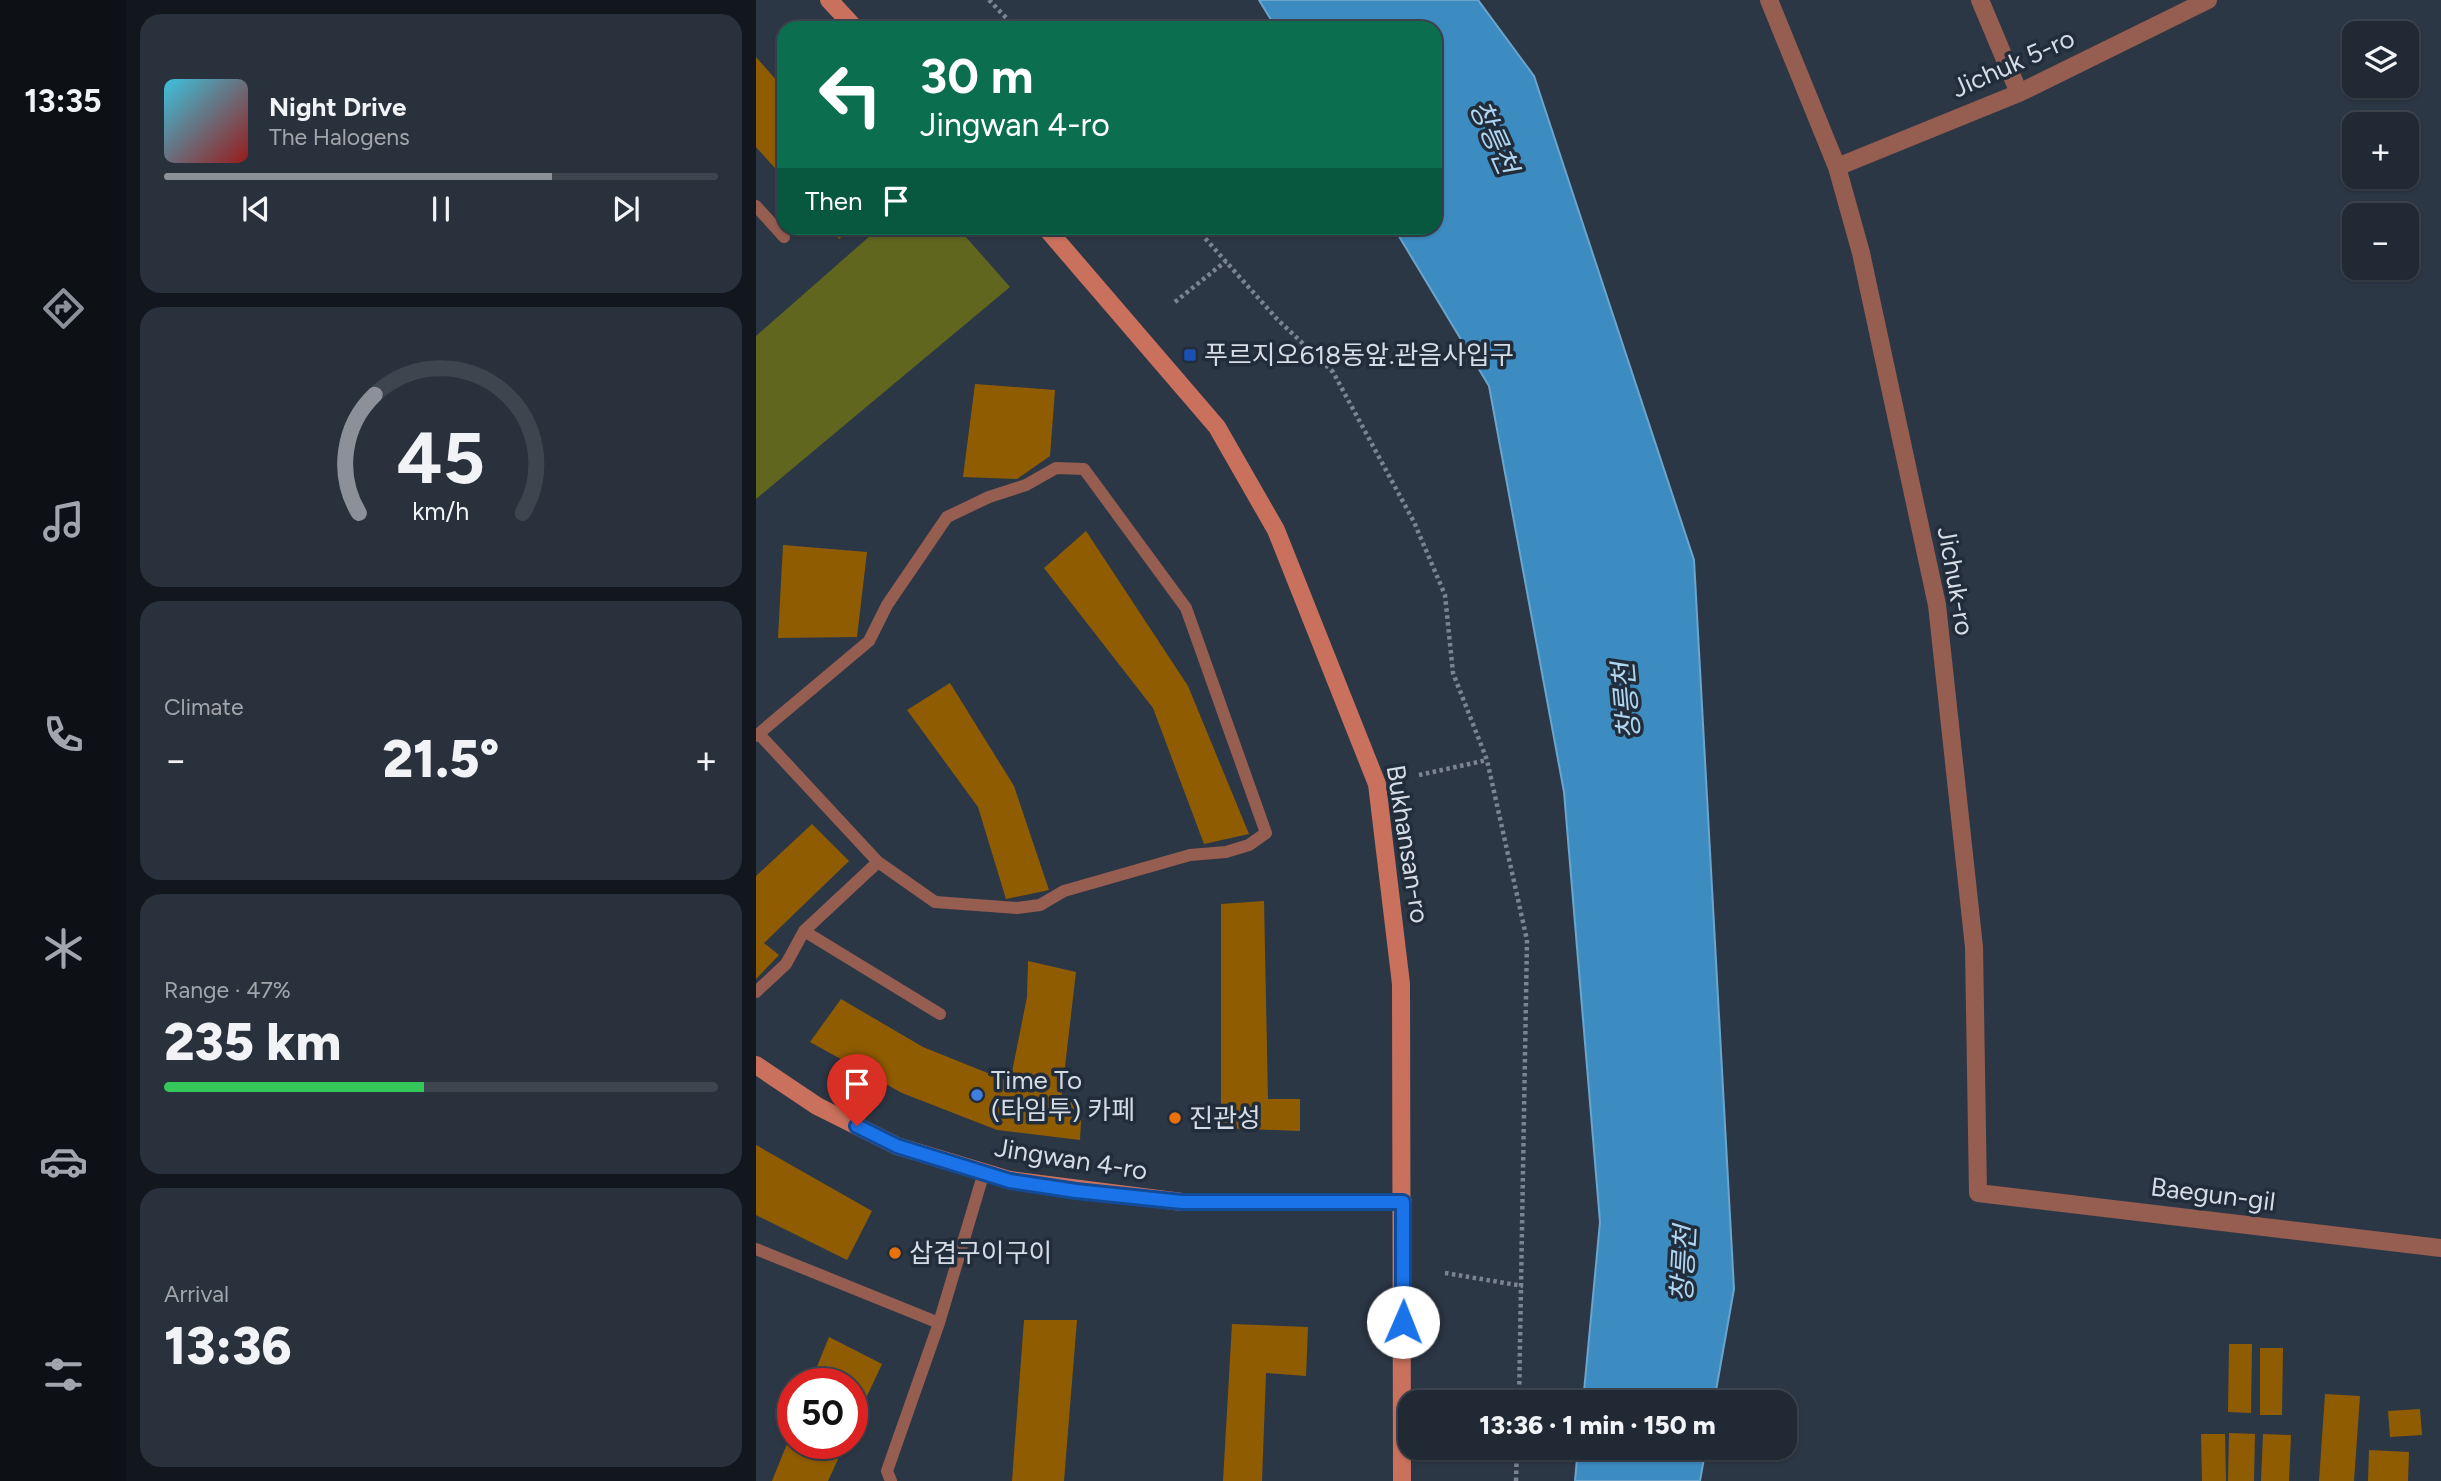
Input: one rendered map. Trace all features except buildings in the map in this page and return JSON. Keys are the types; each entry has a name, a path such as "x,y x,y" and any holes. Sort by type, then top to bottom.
{"main road":[{"path":"829,0 848,21"},
{"name":"Bukhansan-ro","path":"1052,235 1217,427 1276,530 1377,784 1401,984 1402,1481"},
{"name":"Jingwan 4-ro","path":"756,1065 817,1106 897,1146 1010,1181 1182,1202 1403,1202"}],"street":[{"name":"Jichuk-ro","path":"1769,0 1837,167 1861,253 1937,606 1975,947 1978,1193"},
{"path":"1980,0 2019,93"},
{"name":"Jichuk 5-ro","path":"1837,167 2019,93 2208,0"},
{"name":"Baegun-gil","path":"1978,1193 2441,1248"}],"lane":[{"path":"756,206 777,229"},
{"path":"1056,468 1084,469 1186,608 1266,833 1249,845 1226,852 1190,855 1064,891 1040,905 1017,908 935,902 878,862 757,735 869,641 887,605 947,517 989,497 1026,485 1056,468"},
{"path":"756,992 786,964 804,931 878,862"},
{"path":"804,931 940,1014"},
{"path":"891,1481 887,1471 939,1323 984,1172"},
{"path":"756,1249 939,1323"}],"path":[{"path":"989,0 1009,21"},
{"path":"1202,235 1278,319 1334,372 1414,522 1446,595 1453,673 1487,760 1527,940 1519,1390"},
{"path":"1175,302 1226,261"},
{"path":"1419,775 1487,760"},
{"path":"1445,1273 1523,1286"},
{"path":"1516,1481 1517,1460"}],"green space":[{"path":"871,235 964,235 1010,287 756,499 756,336"}],"water":[{"name":"창릉천","path":"1259,0 1478,0 1534,76 1694,560 1734,1289 1716,1390 1584,1390 1600,1222 1564,792 1489,386 1398,235 1442,235 1442,21 1272,21"},
{"path":"1577,1460 1704,1460 1700,1481 1575,1481"}],"place":[{"name":"푸르지오618동앞.관음사입구","path":"1190,355"},
{"name":"Time To (타임투) 카페","path":"977,1095"},
{"name":"진관성","path":"1175,1118"},
{"name":"삽겹구이구이","path":"895,1253"}],"route":[{"path":"857,1126 897,1146 1010,1181 1076,1191 1182,1202 1403,1202 1403,1322"}]}
